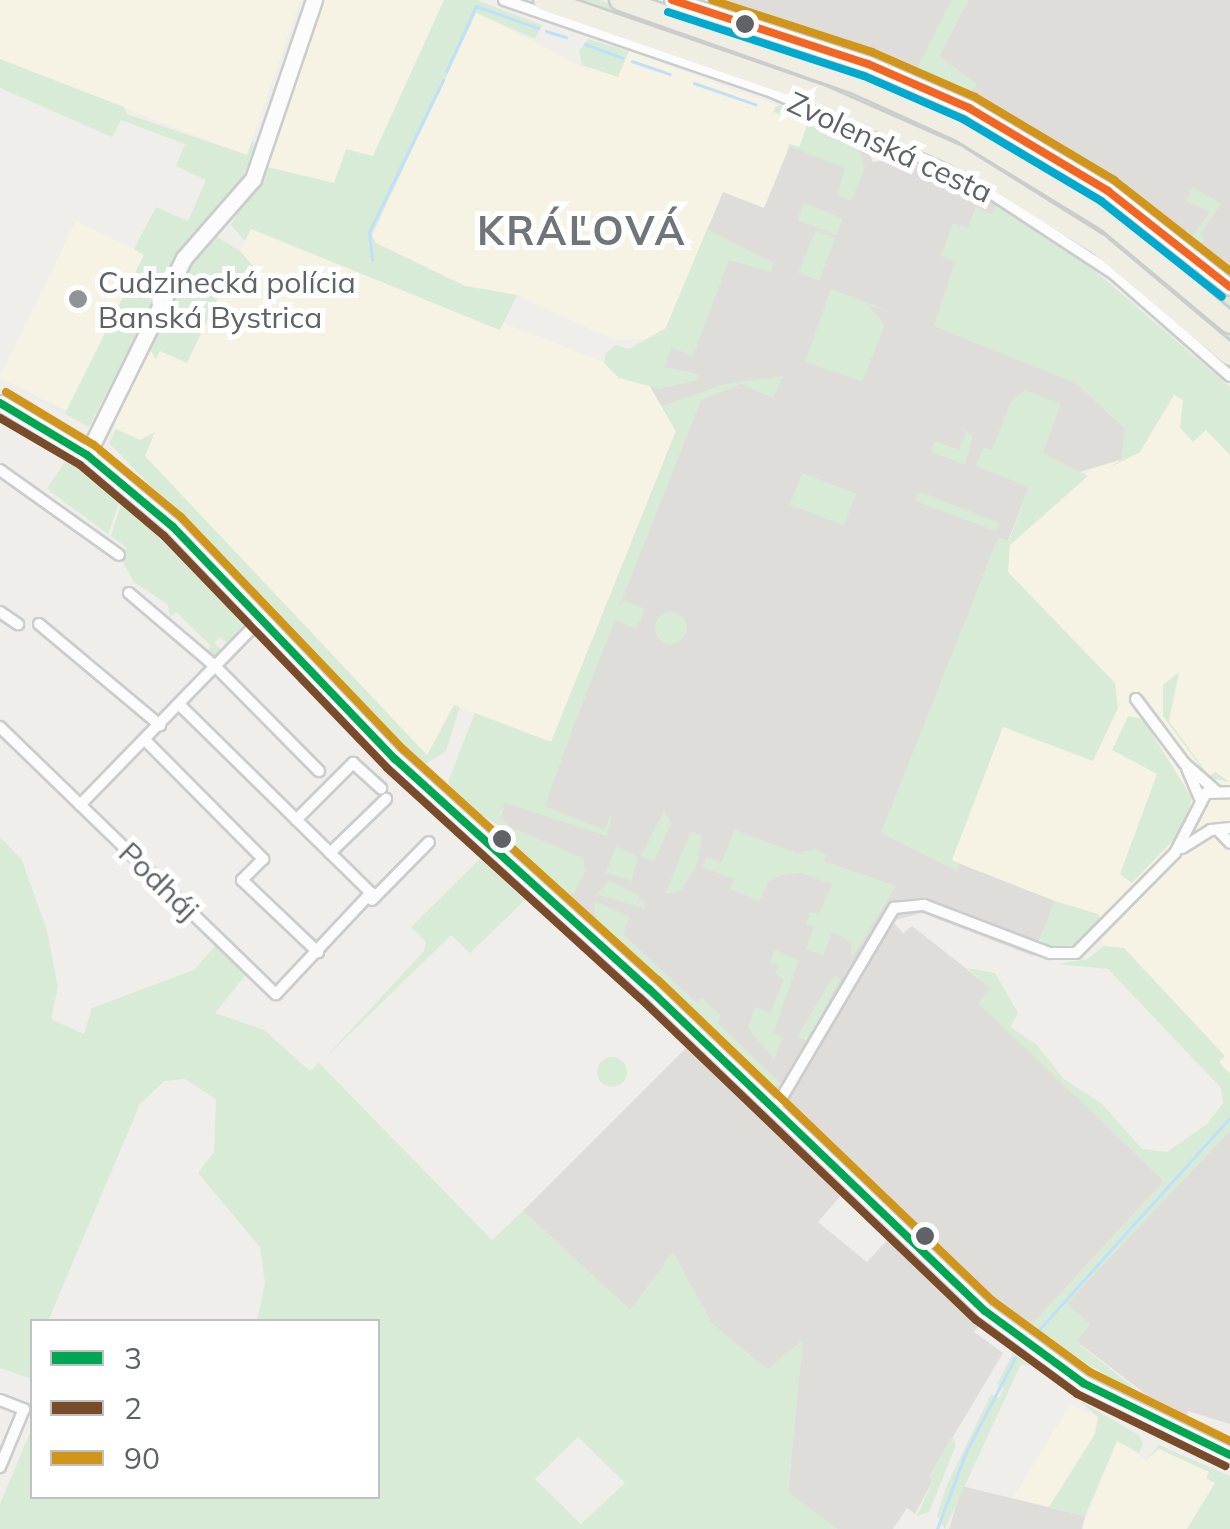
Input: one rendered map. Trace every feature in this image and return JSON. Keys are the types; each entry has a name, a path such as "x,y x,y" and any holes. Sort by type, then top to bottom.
{"highway":[{"path":"544,0 819,95 957,156 1100,246 1230,356"},
{"path":"620,0 840,77 961,131 1108,221 1230,322"}],"main road":[{"path":"87,455 184,258 234,205 257,169 314,0"},
{"name":"Zvolenská cesta","path":"672,0 868,64 970,108 1108,191 1230,287"},
{"path":"0,403 87,455 173,527 405,768 775,1109 985,1310 1049,1361 1118,1403 1230,1455"}],"street":[{"name":"Zvolenská cesta","path":"504,0 772,92 968,178 1114,274 1230,376"},
{"path":"0,470 119,555"},
{"path":"129,593 216,668 319,770"},
{"path":"0,612 18,624"},
{"path":"80,805 261,619"},
{"path":"38,624 160,725"},
{"path":"1136,699 1184,763 1214,790 1230,792"},
{"name":"Podháj","path":"0,727 276,994 371,893 180,705"},
{"name":"Podháj","path":"145,740 263,859 242,880 318,952"},
{"path":"775,1109 894,908 924,905 1050,953 1070,954 1089,947 1175,853 1199,817 1201,801 1184,763"},
{"path":"296,820 352,764 380,788"},
{"path":"1201,801 1214,790"},
{"path":"330,853 386,800"},
{"path":"1199,817 1220,830 1230,843"},
{"path":"1175,853 1220,830"},
{"path":"372,900 428,842"},
{"path":"0,1400 24,1409 0,1467"}],"shaded area":[{"path":"0,0 300,0 247,155 0,59"},
{"path":"319,0 444,0 373,156 334,183 263,166"},
{"path":"714,0 1230,0 1230,284 1194,244 1146,208 971,97 892,61"},
{"path":"477,12 589,71 592,65 618,77 629,51 811,118 799,148 790,145 764,208 723,193 666,328 653,339 612,339 517,295 465,286 376,243 372,235"},
{"path":"811,118 859,134 873,162 903,158 998,204 991,215 976,208 934,326 1076,383 1141,443 1120,460 1029,487 1008,541 998,538 882,833 1055,901 1033,956 922,913 892,921 903,933 912,926 991,988 979,1003 1164,1181 1025,1332 498,834 504,800 526,808 676,431 645,378 723,192 764,208 790,145 799,148"},
{"path":"76,221 144,254 68,411 0,377"},
{"path":"251,228 499,330 503,323 645,378 676,430 551,743 454,705 427,756 144,455 153,434 140,440 116,429 114,417 147,344 155,359 160,351 187,363"},
{"path":"1176,380 1230,430 1230,1074 1094,934 1095,917 951,861 1003,726 1092,760 1116,706 1114,683 990,558 1088,472"},
{"path":"691,1043 842,1194 818,1222 867,1262 891,1236 981,1322 974,1332 1003,1353 929,1477 933,1480 915,1514 907,1508 893,1529 837,1529 788,1493 802,1341 768,1370 713,1325 693,1294 630,1310 523,1211"},
{"path":"1230,1124 1230,1424 1188,1411 1185,1418 1156,1402 1076,1341 1067,1303"},
{"path":"1070,1405 1098,1417 1095,1434 1049,1507 1013,1498"},
{"path":"1117,1440 1146,1460 1159,1448 1209,1472 1215,1483 1187,1529 1082,1529"},
{"path":"962,1486 1085,1516 1082,1529 949,1529"}],"green space":[{"path":"444,0 477,0 542,25 535,39 476,13 372,235 376,243 465,286 517,295 500,330 251,229 245,241 231,225 263,166 334,183 346,149 373,156"},
{"path":"562,0 599,0 927,121 1086,214 1230,331 1230,348 992,170"},
{"path":"643,0 832,58 954,107 1103,195 1230,295 1230,312 1081,194 975,130"},
{"path":"951,0 969,0 939,56 977,84 966,96 914,74"},
{"path":"588,39 629,51 618,77 582,65 579,51"},
{"path":"0,59 124,107 127,114 247,155 252,141 257,146 238,186 179,250 89,427 12,385 65,413 144,255 134,249 156,207 188,221 206,180 176,166 185,144 121,120 112,137 0,88"},
{"path":"780,105 858,145 865,168 851,201 837,195 845,168 791,147 787,151 789,144 799,147 807,125 774,112 771,118 775,107"},
{"path":"1193,187 1221,204 1201,233 1205,240 1194,246 1180,235 1188,230 1191,238 1210,212 1186,201"},
{"path":"804,203 843,219 836,235 797,220"},
{"path":"998,204 1088,265 1230,387 1230,455 1206,430 1193,442 1180,428 1183,400 1174,395 1140,452 1107,469 1121,460 1125,428 1076,383 934,326 955,262 941,256 953,223 968,228 976,207 991,214"},
{"path":"707,229 774,263 771,272 729,260 693,356 672,348 664,367 698,374 697,380 660,389 619,378 604,363 606,353 616,345 629,349 666,328"},
{"path":"815,230 836,238 819,281 799,273"},
{"path":"211,233 240,251 254,267 254,280 246,295 224,285 187,363 160,351 156,359 147,344 183,268"},
{"path":"831,289 892,312 867,305 885,325 862,381 805,362"},
{"path":"783,376 773,398 741,384 701,400 619,608 624,600 645,609 636,629 615,620 574,725 545,806 604,830 612,813 607,836 505,803 500,814 509,827 503,828 464,804 448,782 475,713 551,742 676,431 662,406 725,384"},
{"path":"1025,390 1061,404 1043,453 1088,476 1010,545 1008,572 1115,683 1118,708 1093,761 1003,727 952,860 960,864 957,871 881,833 998,538 1009,541 1029,487 976,466 983,448 992,450 1011,401"},
{"path":"959,426 973,436 965,464 931,452 935,441 959,450 966,432"},
{"path":"116,429 140,440 155,432 145,456 427,755 454,705 460,707 446,751 424,765 404,747 109,443"},
{"path":"66,460 120,500 108,534 47,489"},
{"path":"802,473 856,494 844,526 790,505"},
{"path":"921,492 999,523 996,531 915,501"},
{"path":"122,501 244,623 228,644 220,637 214,643 222,650 214,658 206,653 211,646 176,612 170,617 168,605 134,582 121,559 127,548 111,536"},
{"path":"671,612 683,616 687,628 683,640 671,644 659,640 655,628 659,616"},
{"path":"1179,672 1169,721 1209,776 1163,716 1163,685"},
{"path":"1128,716 1143,719 1192,798 1185,828 1132,883 1120,874 1157,774 1112,750"},
{"path":"1215,772 1230,782 1214,779 1209,776"},
{"path":"664,811 671,823 654,862 641,856"},
{"path":"515,829 583,858 586,870 574,894 564,893 508,839 505,832"},
{"path":"734,830 797,853 815,849 826,854 824,861 896,886 852,958 851,942 832,932 823,955 806,949 814,927 806,924 810,912 819,914 832,884 801,873 781,875 769,881 759,901 730,889 734,879 702,867 707,857 721,863"},
{"path":"691,831 702,836 696,867 680,891 665,894"},
{"path":"0,837 22,860 47,931 58,987 51,1019 84,1034 92,1008 194,970 218,943 249,971 215,1013 264,1030 310,1071 319,1063 492,1240 523,1211 630,1310 673,1252 713,1325 767,1369 803,1340 788,1492 837,1529 0,1529 0,1504 30,1433 30,1499 380,1499 380,1319 257,1319 265,1283 260,1247 198,1173 214,1152 216,1099 185,1079 164,1081 140,1104 49,1319 30,1319 30,1378 0,1368","holes":["578,1437 625,1483 581,1524 535,1479"]},
{"path":"616,846 637,856 632,881 606,873"},
{"path":"480,859 525,900 470,953 451,935 323,1060 424,951 426,942 411,927"},
{"path":"609,881 640,895 636,904 644,898 645,909 597,894"},
{"path":"594,901 630,917 623,934 698,1004 702,998 721,1016 717,1022 783,1086 772,1086 596,922"},
{"path":"1055,901 1098,914 1102,922 1080,945 1046,947 1040,939"},
{"path":"1104,946 1124,948 1225,1056 1219,1062 1230,1074 1230,1131 1067,1303 1090,1324 1076,1342 1156,1405 1028,1328 1164,1181 978,1003 990,988 968,968 995,973 1018,1013 1010,1027 1036,1044 1064,1079 1102,1104 1142,1149 1167,1152 1207,1124 1223,1103 1221,1088 1108,969 1058,964 1087,959"},
{"path":"775,950 799,960 773,1033 783,1038 774,1059 748,1028 755,1007 770,1013 784,979 775,974 779,963 769,964"},
{"path":"834,975 840,979 808,1041 797,1037"},
{"path":"612,1057 626,1066 627,1072 618,1086 612,1087 598,1078 597,1072 606,1058"},
{"path":"1013,1353 1030,1366 1021,1364 945,1529 937,1516 946,1487 991,1394 999,1398 1004,1389 997,1384"},
{"path":"1080,1401 1139,1435 1143,1444 1139,1453 1117,1441 1085,1516 1049,1507 1095,1434 1098,1417"},
{"path":"952,1436 956,1445 929,1512 917,1516 933,1480 929,1477"},
{"path":"1159,1445 1230,1476 1230,1529 1187,1529 1215,1483 1206,1478 1209,1472 1159,1449 1146,1460"}],"waterway":[{"path":"446,72 476,6 538,28"},
{"path":"546,31 566,37"},
{"path":"585,44 623,58"},
{"path":"632,61 670,74"},
{"path":"372,260 369,232 443,80"},
{"path":"694,83 755,104"},
{"path":"1037,1332 1230,1118"},
{"path":"937,1529 966,1452 1015,1358"}],"transit line":[{"path":"672,0 868,64 969,108 1108,191 1230,287"},
{"name":"90","path":"712,0 872,52 975,97 1114,180 1230,271"},
{"path":"668,12 864,76 963,119 1101,201 1222,297"},
{"name":"90","path":"6,392 94,445 181,517 404,750 658,980 993,1301 1090,1372 1230,1441"},
{"name":"3","path":"0,403 87,455 173,527 395,759 649,989 985,1311 1083,1383 1230,1455"},
{"name":"2","path":"0,418 80,465 164,536 387,768 640,998 976,1320 1077,1394 1225,1466"}],"place":[{"name":"Cudzinecká polícia Banská Bystrica","path":"78,299"}],"district":[{"name":"KRÁĽOVÁ","path":"582,230"}]}
